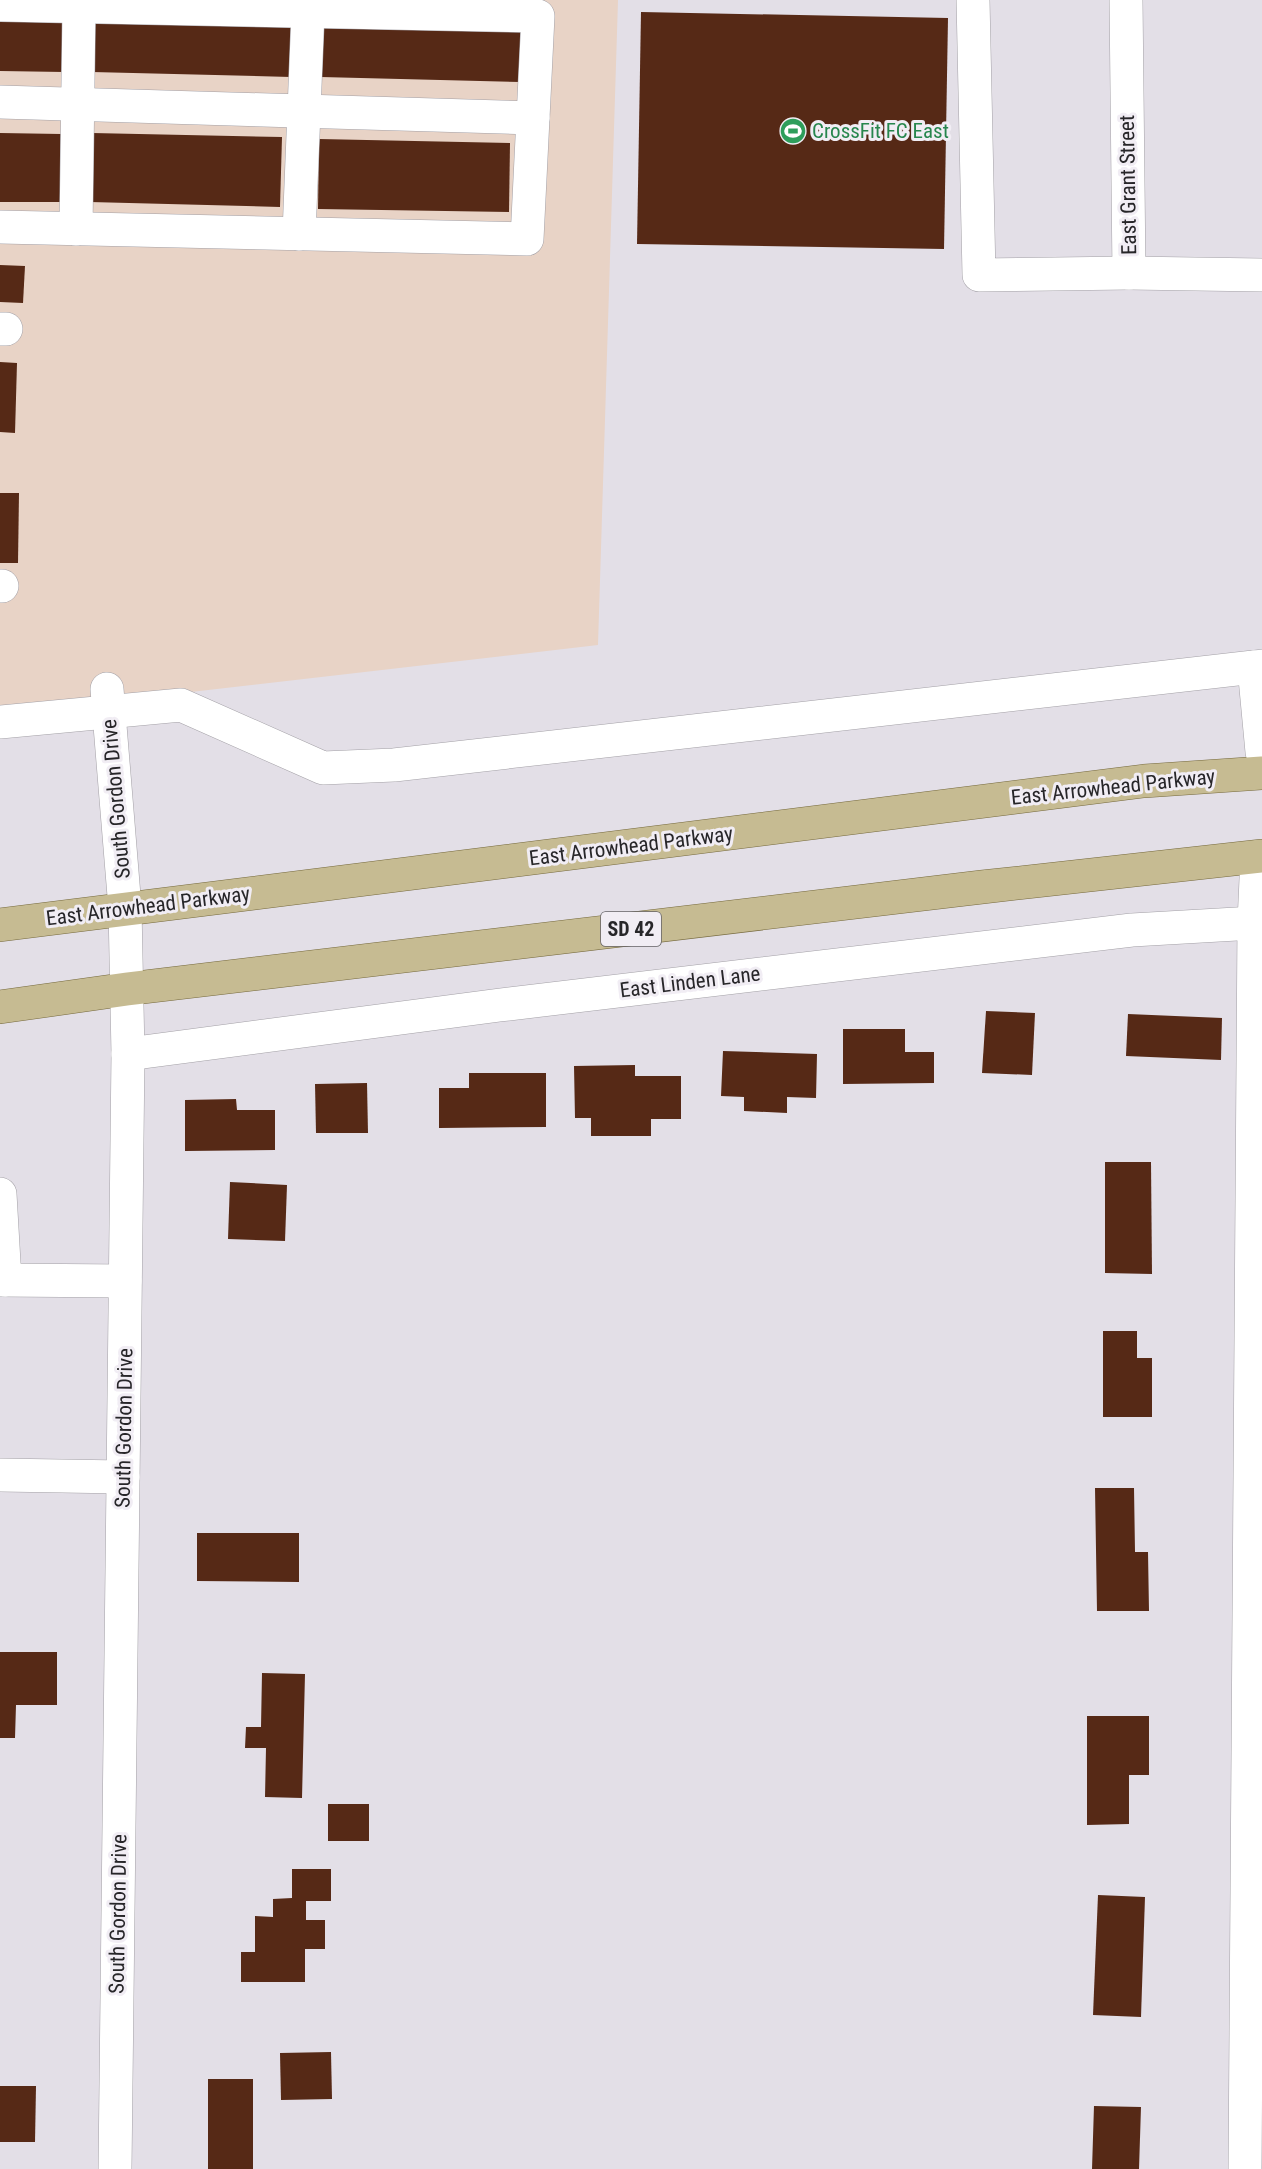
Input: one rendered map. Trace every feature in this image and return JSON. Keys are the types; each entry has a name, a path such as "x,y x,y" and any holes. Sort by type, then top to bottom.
{"main road":[{"name":"East Arrowhead Parkway","path":"0,925 1144,781 1262,773"},
{"name":"SD 42","path":"0,1007 127,989 1260,856"}],"street":[{"path":"973,0 979,275 1129,273"},
{"name":"East Grant Street","path":"1126,0 1129,273 1262,275"},
{"path":"0,5 538,16 527,239 0,227"},
{"path":"76,229 79,7"},
{"path":"299,234 308,12"},
{"path":"0,102 533,118"},
{"path":"0,722 108,699 181,705 323,768 382,766 1258,666 1262,752"},
{"name":"South Gordon Drive","path":"108,699 125,908 128,1054 115,2169"},
{"path":"1245,2169 1258,996 1254,923 1260,856"},
{"name":"East Linden Lane","path":"128,1054 500,1005 1120,932 1254,923"},
{"path":"0,1194 3,1280 125,1281"},
{"path":"0,1475 123,1476"}],"shaded area":[{"path":"0,0 618,0 598,645 0,714"}],"building":[{"name":"CrossFit FC East","path":"641,12 948,18 944,249 637,244"},
{"path":"0,20 65,21 64,72 0,71"},
{"path":"94,21 292,27 291,77 92,72"},
{"path":"323,24 522,30 520,82 321,77"},
{"path":"0,133 61,134 60,202 0,202"},
{"path":"92,133 282,137 280,207 90,202"},
{"path":"319,139 510,143 509,212 318,209"},
{"path":"0,265 25,266 23,303 0,302"},
{"path":"0,362 17,363 15,433 0,432"},
{"path":"0,493 19,493 18,563 0,563"},
{"path":"986,1011 1035,1013 1032,1075 982,1073"},
{"path":"1128,1014 1222,1018 1221,1060 1126,1056"},
{"path":"843,1029 905,1029 905,1052 934,1052 934,1083 843,1084"},
{"path":"723,1051 817,1054 816,1098 787,1097 787,1113 744,1111 744,1097 721,1096"},
{"path":"635,1065 635,1076 681,1076 681,1119 651,1119 651,1136 591,1136 591,1118 575,1118 574,1066"},
{"path":"469,1073 546,1073 546,1127 439,1128 439,1088 469,1088"},
{"path":"367,1083 368,1133 316,1133 315,1084"},
{"path":"236,1099 237,1110 275,1110 275,1150 185,1151 185,1100"},
{"path":"1105,1162 1151,1162 1152,1274 1105,1273"},
{"path":"230,1182 287,1185 285,1241 228,1239"},
{"path":"1103,1331 1137,1331 1137,1358 1152,1358 1152,1417 1103,1417"},
{"path":"1095,1488 1134,1488 1135,1552 1148,1552 1149,1611 1097,1611"},
{"path":"197,1533 299,1533 299,1582 197,1581"},
{"path":"0,1652 57,1652 57,1705 16,1705 15,1738 0,1738"},
{"path":"262,1673 305,1674 302,1798 265,1797 266,1748 245,1748 246,1727 261,1727"},
{"path":"1087,1716 1149,1716 1149,1775 1129,1775 1129,1824 1087,1825"},
{"path":"328,1804 369,1804 369,1841 328,1841"},
{"path":"292,1869 331,1869 331,1901 306,1901 306,1920 325,1920 325,1949 305,1949 305,1982 241,1982 241,1952 255,1952 255,1916 273,1917 273,1899 292,1898"},
{"path":"1098,1895 1145,1897 1141,2017 1093,2015"},
{"path":"331,2052 332,2099 281,2100 280,2053"},
{"path":"208,2079 253,2079 253,2169 208,2169"},
{"path":"0,2086 36,2086 35,2142 0,2142"},
{"path":"1094,2106 1141,2107 1139,2169 1092,2169"}],"place":[{"name":"CrossFit FC East","path":"793,131"}]}
